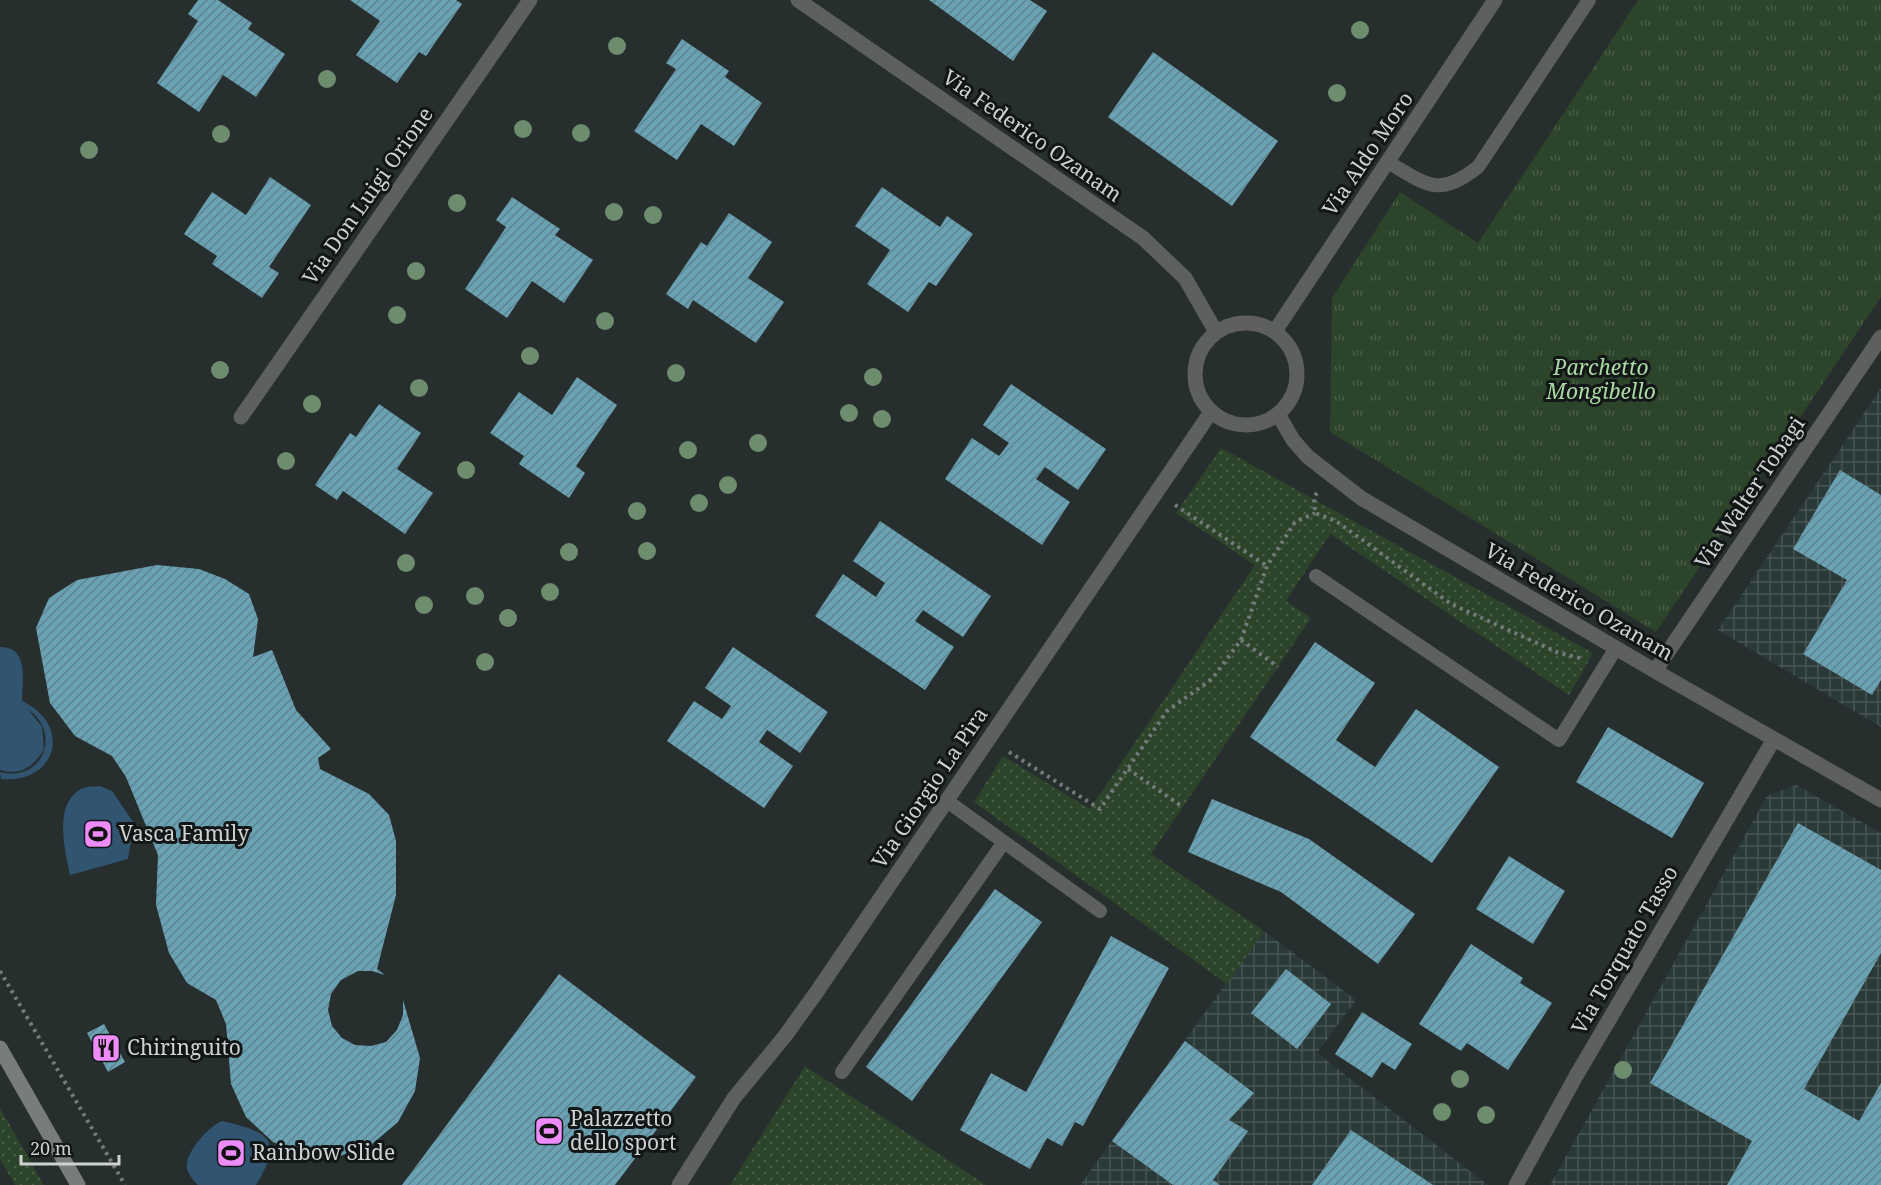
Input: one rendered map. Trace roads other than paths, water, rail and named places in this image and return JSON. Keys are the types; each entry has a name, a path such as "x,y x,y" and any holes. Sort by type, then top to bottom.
{"main road":[{"path":"0,1048 78,1185"}],"street":[{"name":"Via Don Luigi Orione","path":"240,417 530,0"},
{"name":"Via Federico Ozanam","path":"798,0 1150,243 1185,278 1216,332"},
{"name":"Via Aldo Moro","path":"1275,331 1495,0"},
{"path":"1246,322 1261,324 1275,331 1291,349 1298,372 1296,388 1289,403 1278,414 1251,425 1237,424 1211,412 1196,386 1195,370 1198,356 1216,332 1231,325 1246,322"},
{"name":"Via Walter Tobagi","path":"1655,671 1881,337"},
{"name":"Via Giorgio La Pira","path":"679,1185 734,1098 774,1050 947,801 1211,412"},
{"name":"Via Federico Ozanam","path":"1278,414 1300,449 1329,475 1380,510 1881,800"},
{"name":"Via Torquato Tasso","path":"1516,1185 1576,1076 1774,739"}],"lane":[{"path":"1388,162 1417,179 1440,187 1457,182 1478,167 1590,0"},
{"path":"1316,576 1558,740 1616,648"},
{"path":"947,801 1100,911"},
{"path":"842,1072 1004,842"}],"water":[{"path":"0,647 10,648 20,659 23,675 22,701 38,711 48,724 53,738 52,751 46,763 35,772 20,778 1,779 0,772 15,773 27,770 37,763 43,754 46,743 44,731 39,719 28,709 42,727 44,749 36,761 20,771 0,770"},
{"name":"Vasca Family","path":"100,786 112,791 134,823 128,859 70,875 63,829 67,805 72,796 81,789"},
{"name":"Rainbow Slide","path":"222,1121 251,1129 267,1140 270,1147 269,1157 256,1185 198,1185 189,1173 187,1163 193,1148 204,1134"}],"place":[{"name":"Vasca Family","path":"98,834"},
{"name":"Chiringuito","path":"106,1048"},
{"name":"Palazzetto dello sport","path":"549,1131"},
{"name":"Rainbow Slide","path":"231,1153"}],"park label":[{"name":"Parchetto Mongibello","path":"1601,380"}]}
